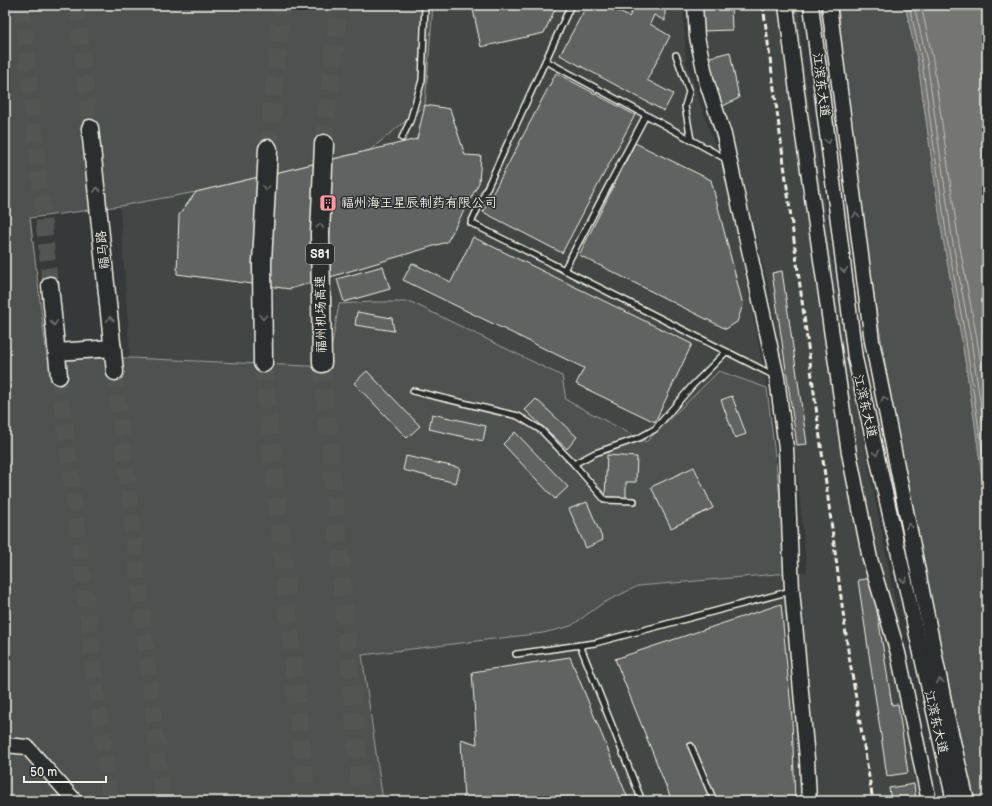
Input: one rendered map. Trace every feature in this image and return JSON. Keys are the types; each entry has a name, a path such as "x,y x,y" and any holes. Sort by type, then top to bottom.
{"highway":[{"name":"福州机场高速","path":"322,363 320,234 324,144"},
{"path":"263,363 262,262 268,149"}],"main road":[{"name":"福马路","path":"90,128 115,372"},
{"path":"50,284 59,376"},
{"path":"57,352 113,348"}],"street":[{"path":"695,5 697,37 707,83 724,135 777,378 786,448 792,590 807,759 809,801"},
{"path":"786,5 799,108 849,453 870,559 898,653 929,801"},
{"name":"江滨东大道","path":"811,5 855,358 954,801"},
{"path":"829,5 872,341 947,716 967,801"},
{"path":"5,745 27,747 75,801"}],"lane":[{"path":"402,138 410,121 422,80 424,5"},
{"path":"571,5 471,223 777,378"},
{"path":"676,55 689,92 685,106 691,140"},
{"path":"546,61 730,161"},
{"path":"564,270 646,114"},
{"path":"574,464 595,453 639,438 655,429 692,386 726,352"},
{"path":"413,391 518,416 541,430 574,464 605,500 634,501"},
{"path":"516,654 595,643 792,590"},
{"path":"580,645 642,801"},
{"path":"692,746 714,801"}],"shaded area":[{"path":"5,5 433,5 425,105 370,150 196,192 120,206 30,218 47,358 130,358 328,367 339,304 411,302 562,376 566,400 646,442 719,371 767,388 789,573 638,586 603,603 571,626 543,633 362,655 383,801 5,801"},
{"path":"432,5 683,5 686,62 726,178 767,388 719,371 646,442 566,400 562,376 411,302 372,302 328,367 130,358 120,206 196,192 370,150"},
{"path":"693,5 799,5 802,54 845,345 896,607 936,801 383,801 362,655 543,633 571,626 603,603 638,586 705,579 807,572 796,461 770,292 730,130 693,35"},
{"path":"838,5 905,5 918,63 943,239 962,341 987,514 987,801 974,801 909,506 873,291 844,68"}],"water":[{"path":"905,5 987,5 987,514 962,341 943,239 918,63"}],"building":[{"path":"472,5 557,5 544,33 481,47"},
{"path":"587,5 606,5 629,17 635,5 665,5 665,21 654,15 650,24 670,36 647,80 673,94 664,111 560,55"},
{"path":"700,5 731,5 732,30 701,31"},
{"path":"730,52 739,98 721,107 702,59"},
{"name":"福州海王星辰制药有限公司","path":"556,73 635,115 562,253 483,212"},
{"name":"福州海王星辰制药有限公司","path":"425,105 450,109 465,155 481,156 479,183 447,242 290,289 177,274 179,215 196,192 417,139"},
{"path":"635,143 711,180 743,305 737,322 726,329 579,255"},
{"name":"福州海王星辰制药有限公司","path":"473,237 692,344 655,422 576,384 584,368 403,280 412,263 451,282"},
{"path":"383,266 390,289 344,302 337,279"},
{"path":"782,271 807,444 797,445 772,273"},
{"path":"357,312 392,318 394,331 355,325"},
{"path":"367,371 420,426 407,438 354,383"},
{"path":"732,396 746,434 735,438 721,400"},
{"path":"536,399 577,437 567,449 525,410"},
{"path":"432,414 486,426 483,441 429,429"},
{"path":"515,432 568,487 555,499 503,444"},
{"path":"607,455 637,457 636,482 626,482 626,498 605,497"},
{"path":"406,456 460,468 456,483 403,470"},
{"path":"694,467 713,508 671,528 651,487"},
{"path":"587,502 603,540 586,548 569,509"},
{"path":"872,578 892,705 898,704 908,773 887,776 858,580"},
{"path":"781,604 792,718 795,801 672,801 615,659"},
{"path":"570,657 629,801 464,801 461,739 477,744 472,672"},
{"path":"914,784 916,801 891,801 889,788"}],"tunnel":[{"path":"22,5 50,285"},
{"path":"77,5 90,128"},
{"path":"268,149 282,5"},
{"path":"324,144 339,5"},
{"path":"263,363 307,801"},
{"path":"322,363 362,801"},
{"path":"115,372 163,801"},
{"path":"59,376 110,801"}],"railway":[{"path":"763,5 848,650 873,801"}],"place":[{"name":"福州海王星辰制药有限公司","path":"328,203"}]}
